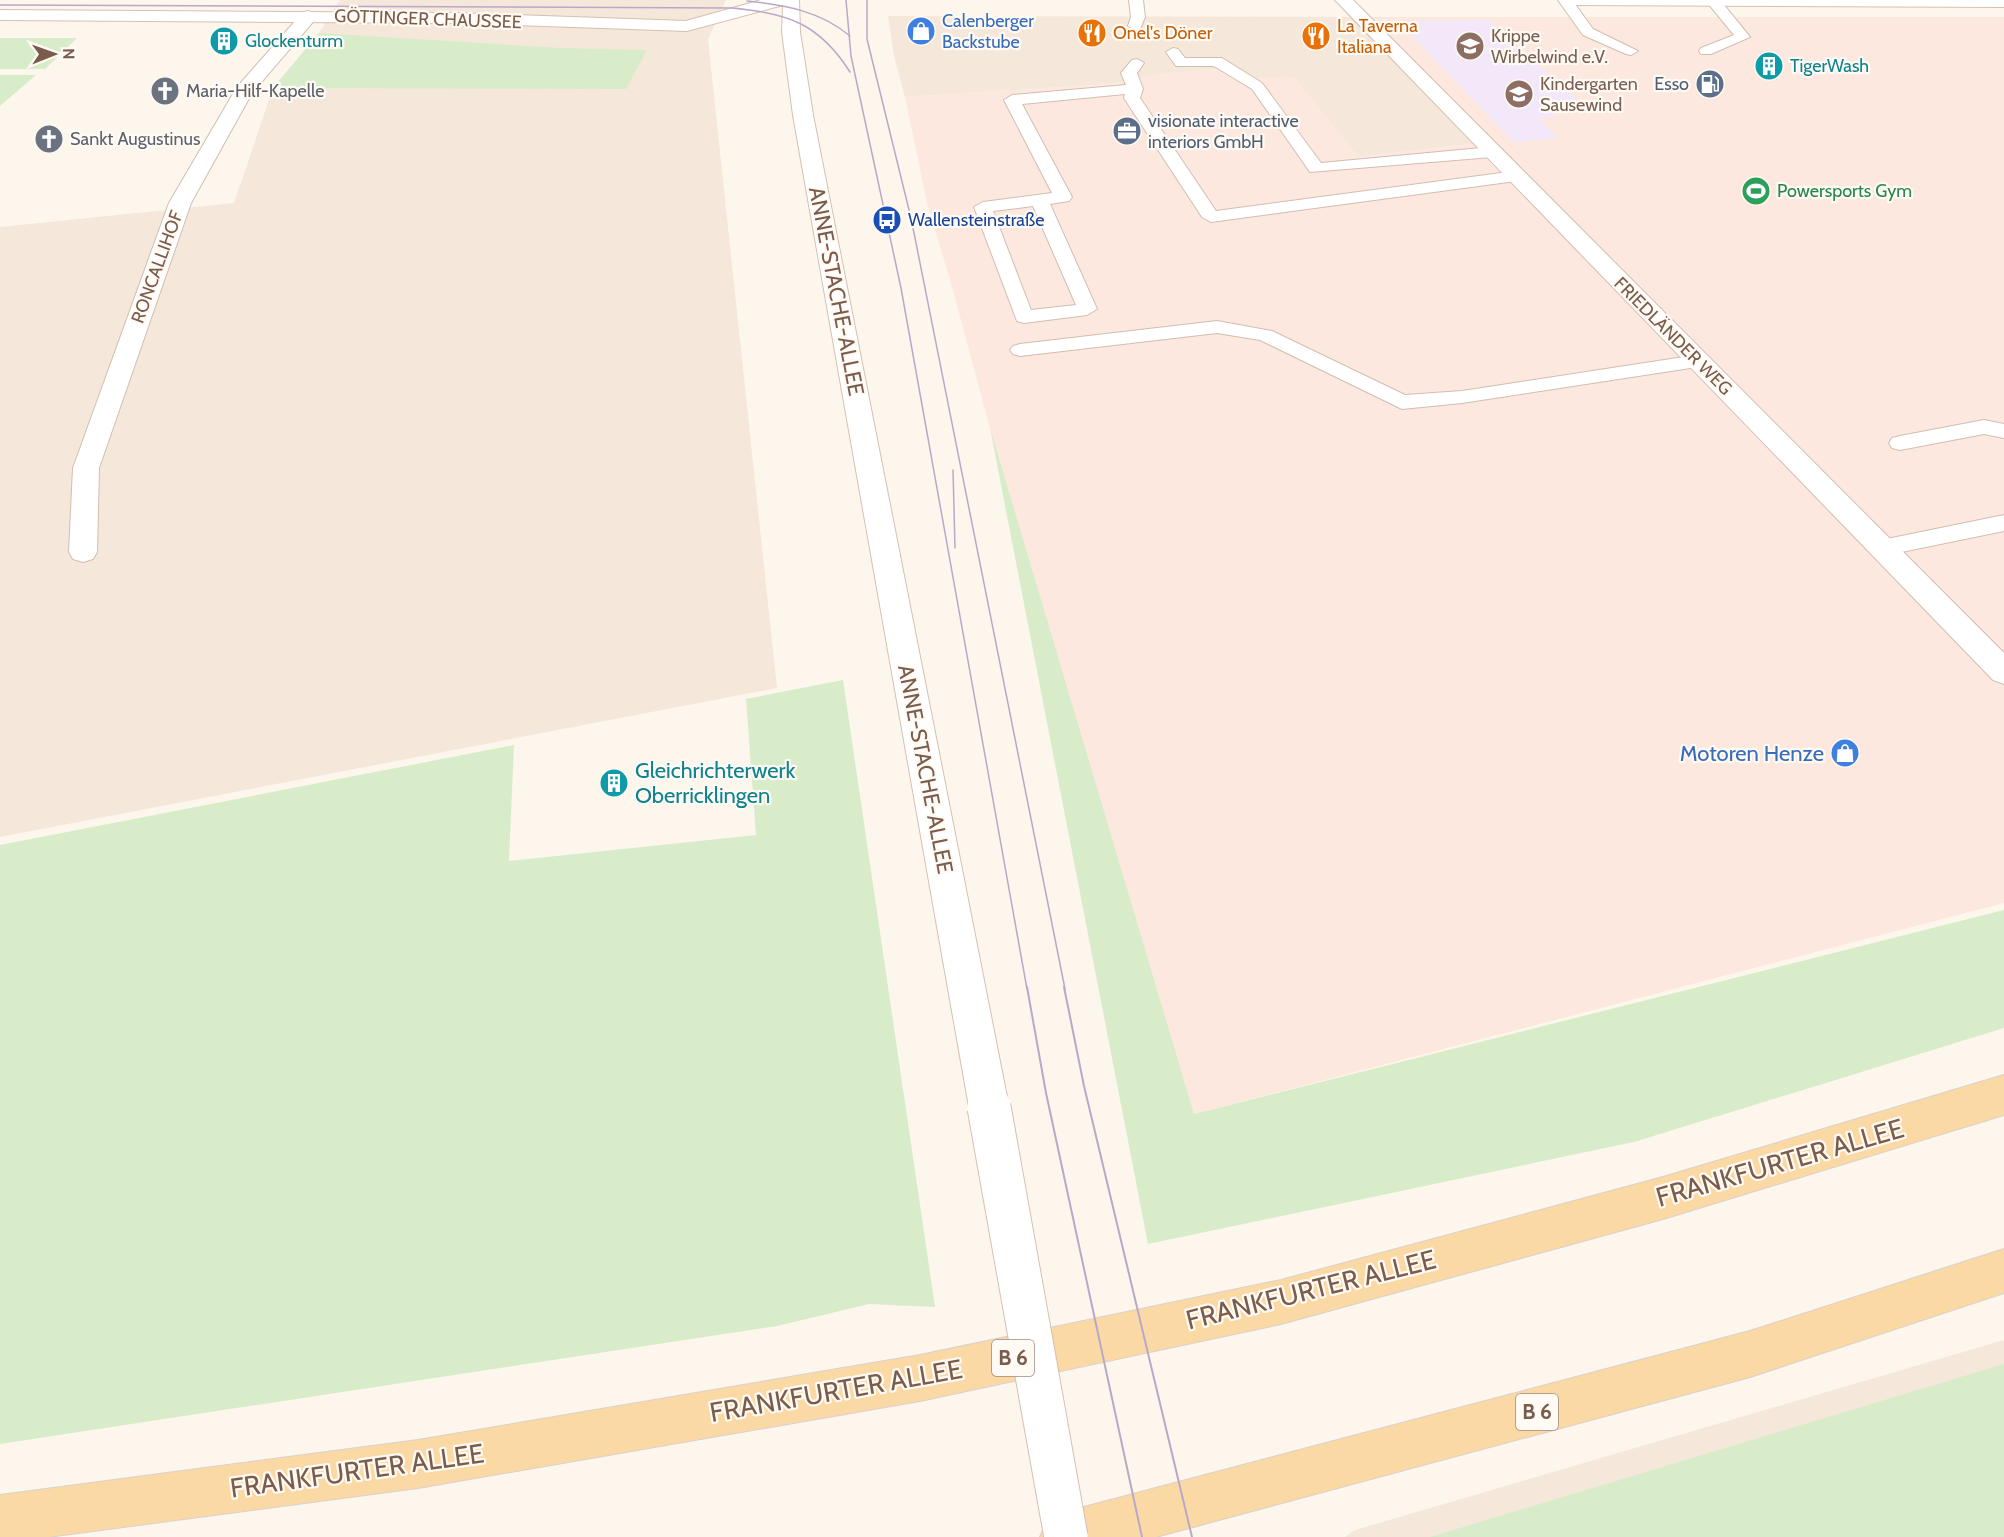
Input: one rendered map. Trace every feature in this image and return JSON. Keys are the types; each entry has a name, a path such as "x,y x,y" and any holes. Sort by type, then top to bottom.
{"main road":[{"name":"FRANKFURTER ALLEE","path":"0,1519 418,1464 920,1378 1281,1302 1663,1198 2004,1095"},
{"name":"B 6","path":"1066,1537 1750,1354 2004,1271"}],"street":[{"name":"GÖTTINGER CHAUSSEE","path":"0,15 309,16 687,26 780,0"},
{"name":"ANNE-STACHE-ALLEE","path":"791,0 791,32 804,115 989,1107 1066,1537"},
{"name":"FRIEDLÄNDER WEG","path":"1343,0 2004,672"},
{"path":"1574,0 2004,2"},
{"name":"RONCALLIHOF","path":"83,552 86,468 180,203 202,160 244,91 309,16"}],"lane":[{"path":"1135,26 1138,17 1136,0"},
{"path":"1565,0 1587,32 1631,51"},
{"path":"1706,51 1743,37 1713,1"},
{"path":"1173,52 1181,63 1217,61 1257,86 1316,168 1492,152"},
{"path":"1137,63 1129,73 1135,89 1132,98 1211,217 1516,176"},
{"path":"1039,199 1087,309 1024,317 983,207 1039,199 1063,197 1012,100 1135,89"},
{"path":"1020,350 1217,327 1265,335 1402,402 1462,397 1697,361"},
{"path":"1900,443 1984,427 2004,431"},
{"path":"1882,548 2004,523"}],"shaded area":[{"path":"340,0 726,0 708,39 777,688 0,837 0,227 234,203 273,88 319,33"},
{"path":"888,16 1366,17 1490,142 1358,157 1294,77 1260,79 1224,68 1154,75 1111,84 905,97 894,56"},
{"path":"1366,17 2004,17 2004,903 1194,1114 1030,578 951,283 927,203 905,97 1111,84 1154,75 1224,68 1260,79 1294,77 1359,157 1489,142"},
{"path":"1488,20 1580,102 1545,106 1555,117 1539,119 1558,138 1514,142 1398,21"},
{"path":"2004,1340 2004,1537 1345,1537 1355,1530"}],"green space":[{"path":"319,33 561,48 647,50 626,89 273,88"},
{"path":"0,38 77,38 45,69 0,69"},
{"path":"0,75 36,75 0,106"},
{"path":"990,428 1194,1114 2004,910 2004,1028 1634,1142 1148,1244"},
{"path":"843,680 935,1307 869,1304 777,1326 0,1444 0,845 514,745 509,861 756,835 746,699"},
{"path":"2004,1364 2004,1537 1430,1537"}],"tram line":[{"path":"846,0 849,35"},
{"path":"867,0 867,39 911,218 1065,989"},
{"path":"747,1 775,5 814,15 839,27 849,35"},
{"path":"0,5 732,8 769,13 800,24 826,42 850,72"},
{"path":"849,35 851,56 901,288 1027,989"},
{"path":"953,470 955,548"},
{"path":"1027,987 1046,1093 1142,1537"},
{"path":"1064,987 1084,1086 1192,1537"}],"place":[{"name":"Calenberger Backstube","path":"921,31"},
{"name":"Onel's Döner","path":"1092,33"},
{"name":"La Taverna Italiana","path":"1316,36"},
{"name":"Glockenturm","path":"224,41"},
{"name":"Krippe Wirbelwind e.V.","path":"1470,46"},
{"name":"TigerWash","path":"1769,66"},
{"name":"Esso","path":"1710,84"},
{"name":"Maria-Hilf-Kapelle","path":"165,91"},
{"name":"Kindergarten Sausewind","path":"1519,94"},
{"name":"visionate interactive interiors GmbH","path":"1127,131"},
{"name":"Sankt Augustinus","path":"49,139"},
{"name":"Powersports Gym","path":"1756,191"},
{"name":"Wallensteinstraße","path":"887,220"},
{"name":"Motoren Henze","path":"1845,753"},
{"name":"Gleichrichterwerk Oberricklingen","path":"614,783"}]}
